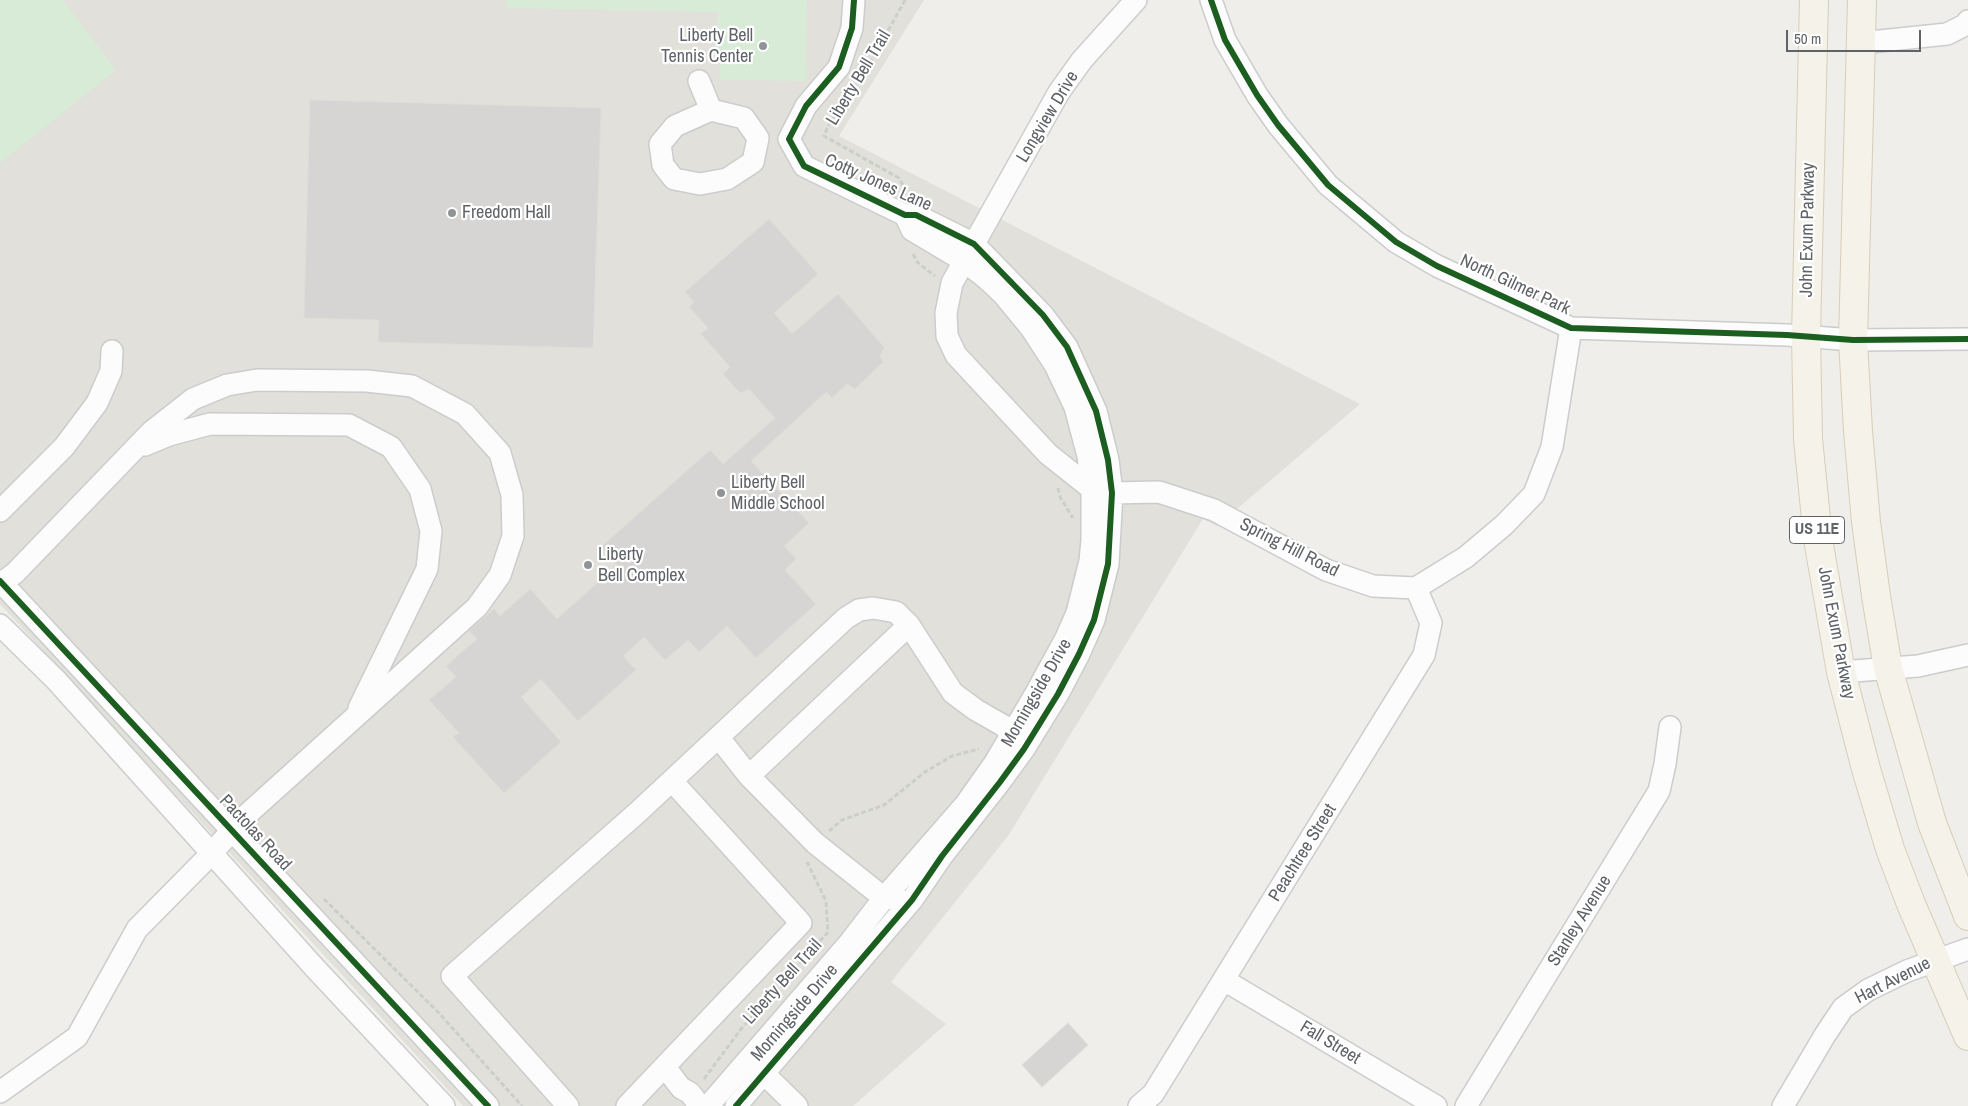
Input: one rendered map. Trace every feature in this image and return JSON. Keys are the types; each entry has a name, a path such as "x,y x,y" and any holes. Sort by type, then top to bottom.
{"main road":[{"name":"John Exum Parkway","path":"1814,0 1806,336 1808,439 1818,539 1841,672 1866,769 1890,849 1911,904 1968,1036"},
{"name":"US 11E","path":"1862,0 1854,340 1858,431 1866,522 1888,668 1932,823 1968,916"}],"street":[{"path":"758,138 789,139 806,106 839,67 852,28 854,0"},
{"name":"Longview Drive","path":"1102,491 1048,454 956,355 948,336 946,314 952,284 1058,92 1082,60 1136,0"},
{"name":"North Gilmer Park","path":"1211,0 1225,40 1257,94 1278,126 1328,185 1396,242 1437,266 1571,328 1806,336 1854,340 1968,339"},
{"path":"1861,43 1947,34 1965,25 1968,21"},
{"path":"699,81 711,110"},
{"path":"711,110 744,118 758,138 753,162 727,179 700,184 674,179 663,164 660,144 675,126 711,110"},
{"name":"Cotty Jones Lane","path":"789,139 804,166 905,215 916,215 969,252"},
{"name":"Morningside Drive","path":"736,1106 757,1066 884,898 964,805 1013,736 1058,694 1094,620 1108,564 1102,491 1108,460 1096,411 1067,346 1043,315 969,252"},
{"path":"1416,588 1466,557 1504,525 1534,494 1552,447 1571,328"},
{"path":"0,511 64,447 97,403 110,371 112,351"},
{"path":"0,1092 77,1037 137,928 212,853 232,830 478,607 500,575 513,536 512,495 500,453 465,414 412,386 367,381 257,380 227,385 193,399 151,432 15,573 1,582"},
{"path":"132,451 169,435 210,424 349,426 391,447 420,489 431,531 427,569 355,717"},
{"name":"Spring Hill Road","path":"1102,491 1159,492 1214,510 1326,570 1373,586 1416,588"},
{"name":"Pactolas Road","path":"1,582 488,1106"},
{"name":"Peachtree Street","path":"1139,1106 1153,1094 1424,655 1431,623 1416,588"},
{"path":"568,1106 452,976 672,781 846,618 859,610 873,608 896,612 909,625 953,693 1013,736"},
{"path":"0,625 56,680 314,967 444,1106"},
{"path":"749,776 909,625"},
{"path":"1841,672 1918,666 1968,656"},
{"name":"Stanley Avenue","path":"1466,1106 1659,791 1670,727"},
{"name":"Morningside Drive","path":"708,1106 757,1066 912,900 942,856 1000,782 1013,736"},
{"path":"719,738 749,776 815,843 884,898 912,900"},
{"path":"628,1106 801,923 672,781"},
{"name":"Hart Avenue","path":"1783,1106 1825,1034 1843,1008 1868,990 1935,960 1968,949"},
{"name":"Fall Street","path":"1224,980 1436,1106"},
{"path":"757,1066 797,1106"},
{"path":"665,1067 681,1088 695,1099"}],"path":[{"path":"1060,463 1058,486 1060,497 1075,520"},
{"path":"815,843 842,820 884,805 925,772 946,760 1013,736"}],"shaded area":[{"name":"Liberty Bell Complex","path":"0,0 924,0 839,136 1360,404 1217,526 1203,519 1008,836 891,982 946,1024 853,1106 463,1106 0,604"}],"green space":[{"path":"0,0 63,0 116,70 0,163"},
{"name":"Liberty Bell Tennis Center","path":"506,0 807,0 806,81 720,80 720,54 717,53 718,12 506,8"}],"building":[{"name":"Freedom Hall","path":"310,100 601,108 593,348 378,342 379,320 304,318"},
{"name":"Liberty Bell Middle School","path":"769,219 818,274 774,313 792,334 838,294 884,347 880,356 883,362 855,389 847,384 832,398 826,392 751,461 809,523 784,546 796,559 785,570 816,604 756,658 727,626 699,652 688,640 665,660 644,637 623,656 636,670 578,721 541,679 521,697 561,742 504,793 453,737 459,733 429,700 456,677 446,666 477,639 469,631 494,609 500,616 530,589 557,619 617,565 601,547 710,450 723,464 775,418 749,389 740,393 723,374 730,367 701,334 708,328 689,307 694,302 685,292"},
{"path":"1068,1023 1088,1045 1042,1087 1022,1065"}],"cycle path":[{"path":"736,1106 912,900 942,856 1024,749 1058,694 1079,654 1094,620 1108,564 1112,493 1108,460 1096,411 1067,347 1043,315 974,244 916,215 905,215 804,166 789,139 806,106 839,67 852,28 854,0"},
{"path":"1211,0 1225,40 1257,95 1278,125 1328,185 1396,242 1437,266 1571,328 1787,335 1853,340 1968,339"},
{"path":"0,581 488,1106"}],"place":[{"name":"Liberty Bell Tennis Center","path":"763,46"},
{"name":"Freedom Hall","path":"452,213"},
{"name":"Liberty Bell Middle School","path":"721,493"},
{"name":"Liberty Bell Complex","path":"588,565"}]}
